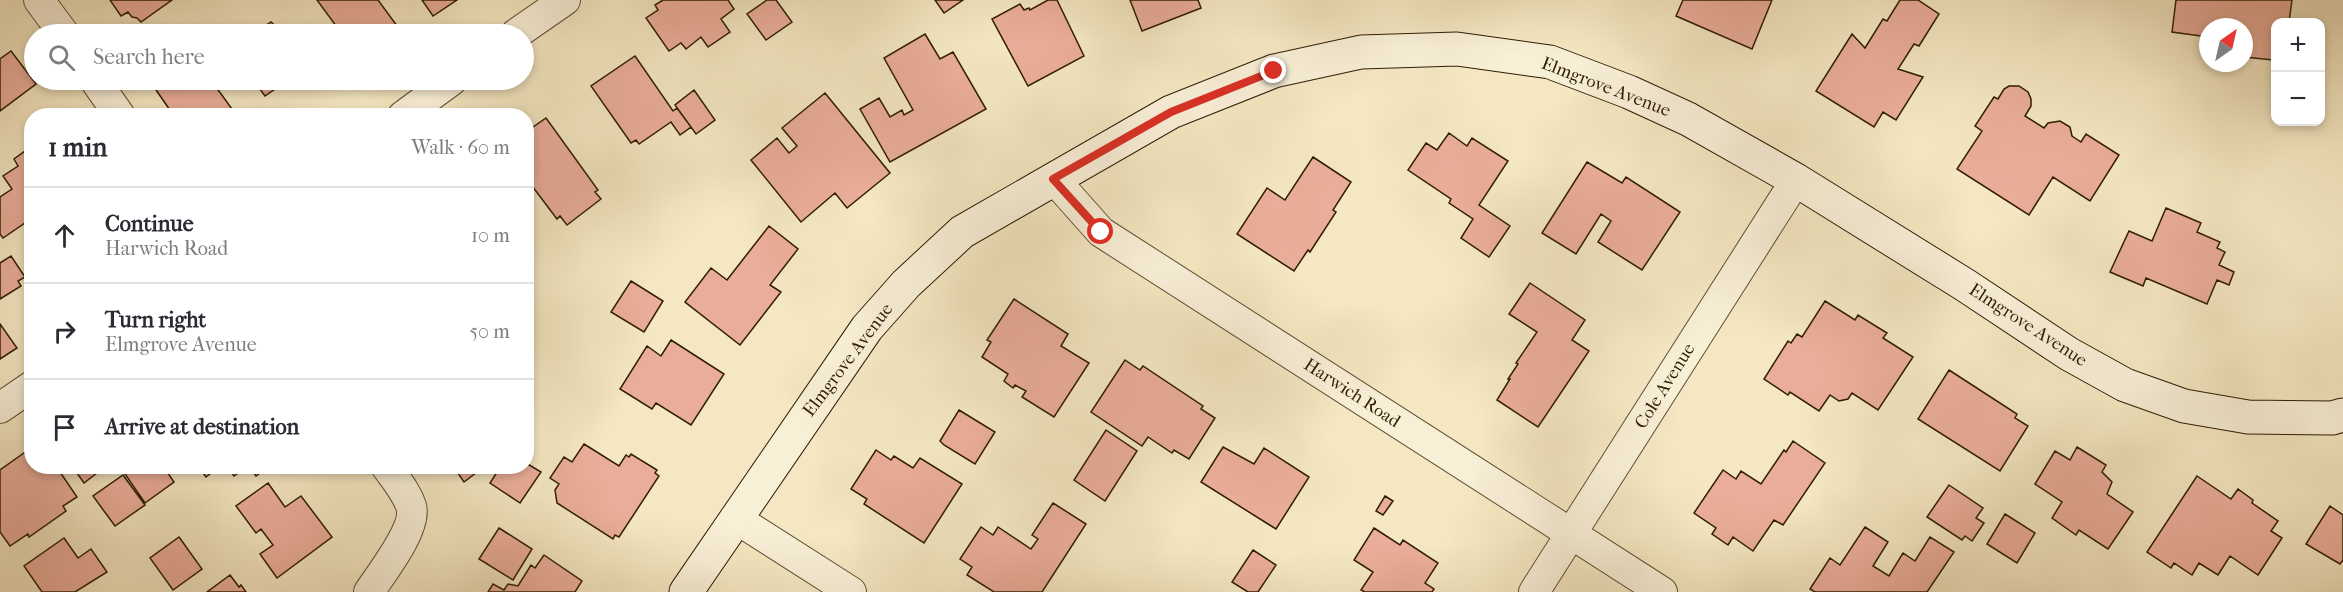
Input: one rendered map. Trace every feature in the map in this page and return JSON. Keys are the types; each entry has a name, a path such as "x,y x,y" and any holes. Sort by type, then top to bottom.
{"street":[{"path":"39,0 57,24"},
{"path":"528,24 556,2"},
{"name":"Elmgrove Avenue","path":"686,592 867,328 906,284 962,232 1171,112 1274,71 1361,52 1457,49 1550,62 1629,92 1688,118 1796,180 1965,285 2069,354 2125,385 2184,406 2248,417 2332,418 2343,415"},
{"path":"102,90 114,108"},
{"path":"414,108 438,90"},
{"name":"Harwich Road","path":"1053,179 1101,232 1662,592"},
{"name":"Cole Avenue","path":"1534,592 1796,180"},
{"path":"0,408 24,392"},
{"path":"369,592 407,534 412,508 392,474"},
{"path":"735,518 850,592"}],"building":[{"path":"110,0 172,0 141,22 128,12 121,16"},
{"path":"317,0 378,0 396,24 335,24"},
{"path":"422,0 457,0 433,16"},
{"path":"663,0 728,0 734,9 721,19 730,32 708,47 701,37 686,49 681,43 669,51 646,18 658,10 655,5"},
{"path":"767,0 776,0 792,22 766,40 747,14"},
{"path":"935,0 963,0 944,13"},
{"path":"1048,0 1057,0 1084,56 1028,86 992,19 1020,4 1024,10 1029,8 1030,10"},
{"path":"1130,0 1198,0 1201,8 1142,31"},
{"path":"1683,0 1772,0 1752,49 1676,16"},
{"path":"1900,0 1918,0 1939,14 1919,46 1914,44 1898,69 1923,77 1896,120 1883,112 1874,127 1816,91 1852,34 1865,48 1883,19 1887,21"},
{"path":"2176,0 2292,0 2290,18 2271,18 2271,60 2253,58 2253,18 2199,18 2199,36 2172,32"},
{"path":"925,34 940,59 953,52 986,109 890,162 860,109 879,98 890,117 902,110 904,115 913,110 884,58"},
{"path":"11,51 24,68 24,90 28,90 0,111 0,59"},
{"path":"635,56 673,111 677,108 691,127 680,135 671,122 639,144 636,140 631,143 591,86"},
{"path":"2009,86 2019,86 2028,92 2031,106 2025,116 2044,128 2048,123 2060,121 2070,127 2072,136 2081,142 2086,134 2119,155 2090,201 2053,177 2029,215 1957,169 1982,131 1975,126 1994,97 1998,99 2004,89"},
{"path":"156,90 218,90 231,108 168,108"},
{"path":"260,90 274,90 265,96"},
{"path":"694,90 715,120 696,134 675,105"},
{"path":"825,93 890,173 847,208 835,193 801,222 751,160 777,138 789,153 797,146 782,128"},
{"path":"546,118 598,190 595,192 601,199 567,225 560,216 557,219 534,189 534,126"},
{"path":"1449,133 1467,146 1472,138 1508,161 1479,205 1510,226 1489,257 1461,238 1473,219 1449,203 1451,199 1408,170 1426,143 1437,150"},
{"path":"24,152 24,224 3,238 0,234 0,197 12,189 3,176 18,166 14,159"},
{"path":"1313,157 1351,182 1333,210 1336,212 1310,252 1308,250 1294,271 1237,234 1267,188 1285,200"},
{"path":"1587,162 1622,183 1626,177 1680,212 1642,270 1598,242 1611,221 1601,214 1576,254 1542,233"},
{"path":"2166,208 2201,223 2197,232 2220,242 2217,248 2225,252 2219,265 2234,272 2229,285 2217,280 2207,304 2146,278 2143,286 2110,272 2129,231 2152,241"},
{"path":"769,226 798,249 770,285 781,292 740,345 685,302 711,268 727,280"},
{"path":"11,256 24,278 18,281 21,286 0,299 0,263"},
{"path":"631,281 663,301 644,332 611,312"},
{"path":"1530,283 1585,320 1572,340 1589,351 1538,427 1497,400 1518,364 1516,363 1537,332 1509,314"},
{"path":"1014,299 1068,334 1061,346 1089,363 1054,417 1022,397 1026,391 1015,385 1013,388 1004,381 1008,374 982,357 991,342 987,340"},
{"path":"1825,301 1855,320 1858,315 1887,333 1883,338 1913,357 1878,410 1852,393 1848,399 1839,401 1830,395 1819,411 1790,392 1788,395 1764,379 1788,341 1791,343 1797,334 1802,337"},
{"path":"0,324 17,348 0,359"},
{"path":"671,340 724,374 691,425 656,403 652,409 620,389 647,346 661,356"},
{"path":"1125,360 1140,370 1143,366 1203,406 1201,409 1215,418 1189,459 1174,450 1172,453 1148,437 1142,446 1091,412"},
{"path":"1949,370 2017,414 2015,418 2028,426 2000,471 1918,419"},
{"path":"959,410 995,432 975,464 940,441"},
{"path":"1106,430 1137,451 1105,501 1074,480"},
{"path":"1793,441 1825,463 1783,525 1774,520 1753,551 1733,537 1728,545 1712,534 1716,528 1694,513 1723,470 1736,479 1741,471 1761,484 1784,450 1786,452"},
{"path":"584,444 619,466 626,455 629,457 631,454 657,470 655,473 659,476 619,537 615,535 613,539 557,503 555,490 559,484 550,478 564,457 572,462"},
{"path":"1223,447 1254,464 1264,448 1309,477 1276,529 1201,482"},
{"path":"2077,447 2106,465 2102,472 2112,482 2107,494 2133,512 2108,549 2079,530 2076,535 2052,518 2062,502 2035,484 2055,451 2070,460"},
{"path":"876,450 891,460 894,456 913,468 920,458 962,484 924,543 864,504 867,499 851,489"},
{"path":"24,453 24,474 61,474 77,497 63,506 66,511 29,537 28,534 10,546 0,532 0,470"},
{"path":"534,468 541,472 520,503 490,483 496,474 534,474"},
{"path":"78,474 96,474 84,483"},
{"path":"125,474 168,474 174,482 145,503"},
{"path":"458,474 474,474 464,482"},
{"path":"123,475 145,505 115,526 93,496"},
{"path":"2197,476 2231,499 2238,489 2253,500 2252,503 2278,521 2271,531 2282,538 2258,575 2230,556 2218,575 2199,563 2192,575 2174,563 2171,568 2147,552"},
{"path":"268,483 285,507 301,496 332,537 277,578 260,554 273,545 261,529 256,533 236,506"},
{"path":"1949,485 1983,508 1976,518 1984,523 1972,541 1965,536 1962,540 1927,517"},
{"path":"1385,496 1393,501 1383,515 1376,511"},
{"path":"1053,503 1086,524 1042,592 994,592 967,575 972,567 960,559 981,527 993,535 998,527 1031,549 1038,539 1032,535"},
{"path":"2330,506 2343,515 2343,560 2340,564 2306,544"},
{"path":"2005,514 2035,533 2017,563 1987,544"},
{"path":"1865,527 1888,542 1873,566 1889,576 1903,553 1915,561 1930,537 1954,552 1927,592 1815,592 1810,589 1830,558 1840,565"},
{"path":"499,528 532,549 513,580 479,559"},
{"path":"1374,528 1400,545 1403,540 1438,563 1425,583 1434,589 1432,592 1365,592 1361,590 1373,572 1354,560"},
{"path":"179,537 202,569 173,590 150,558"},
{"path":"64,538 78,558 91,549 107,572 75,592 42,592 24,566"},
{"path":"1253,550 1276,565 1258,592 1248,592 1232,582"},
{"path":"544,555 582,581 575,592 488,592 493,584 504,590 508,584 518,586 531,565 535,568"},
{"path":"230,575 246,592 207,592"}],"route":[{"path":"1101,232 1053,179 1171,112 1274,71"}]}
